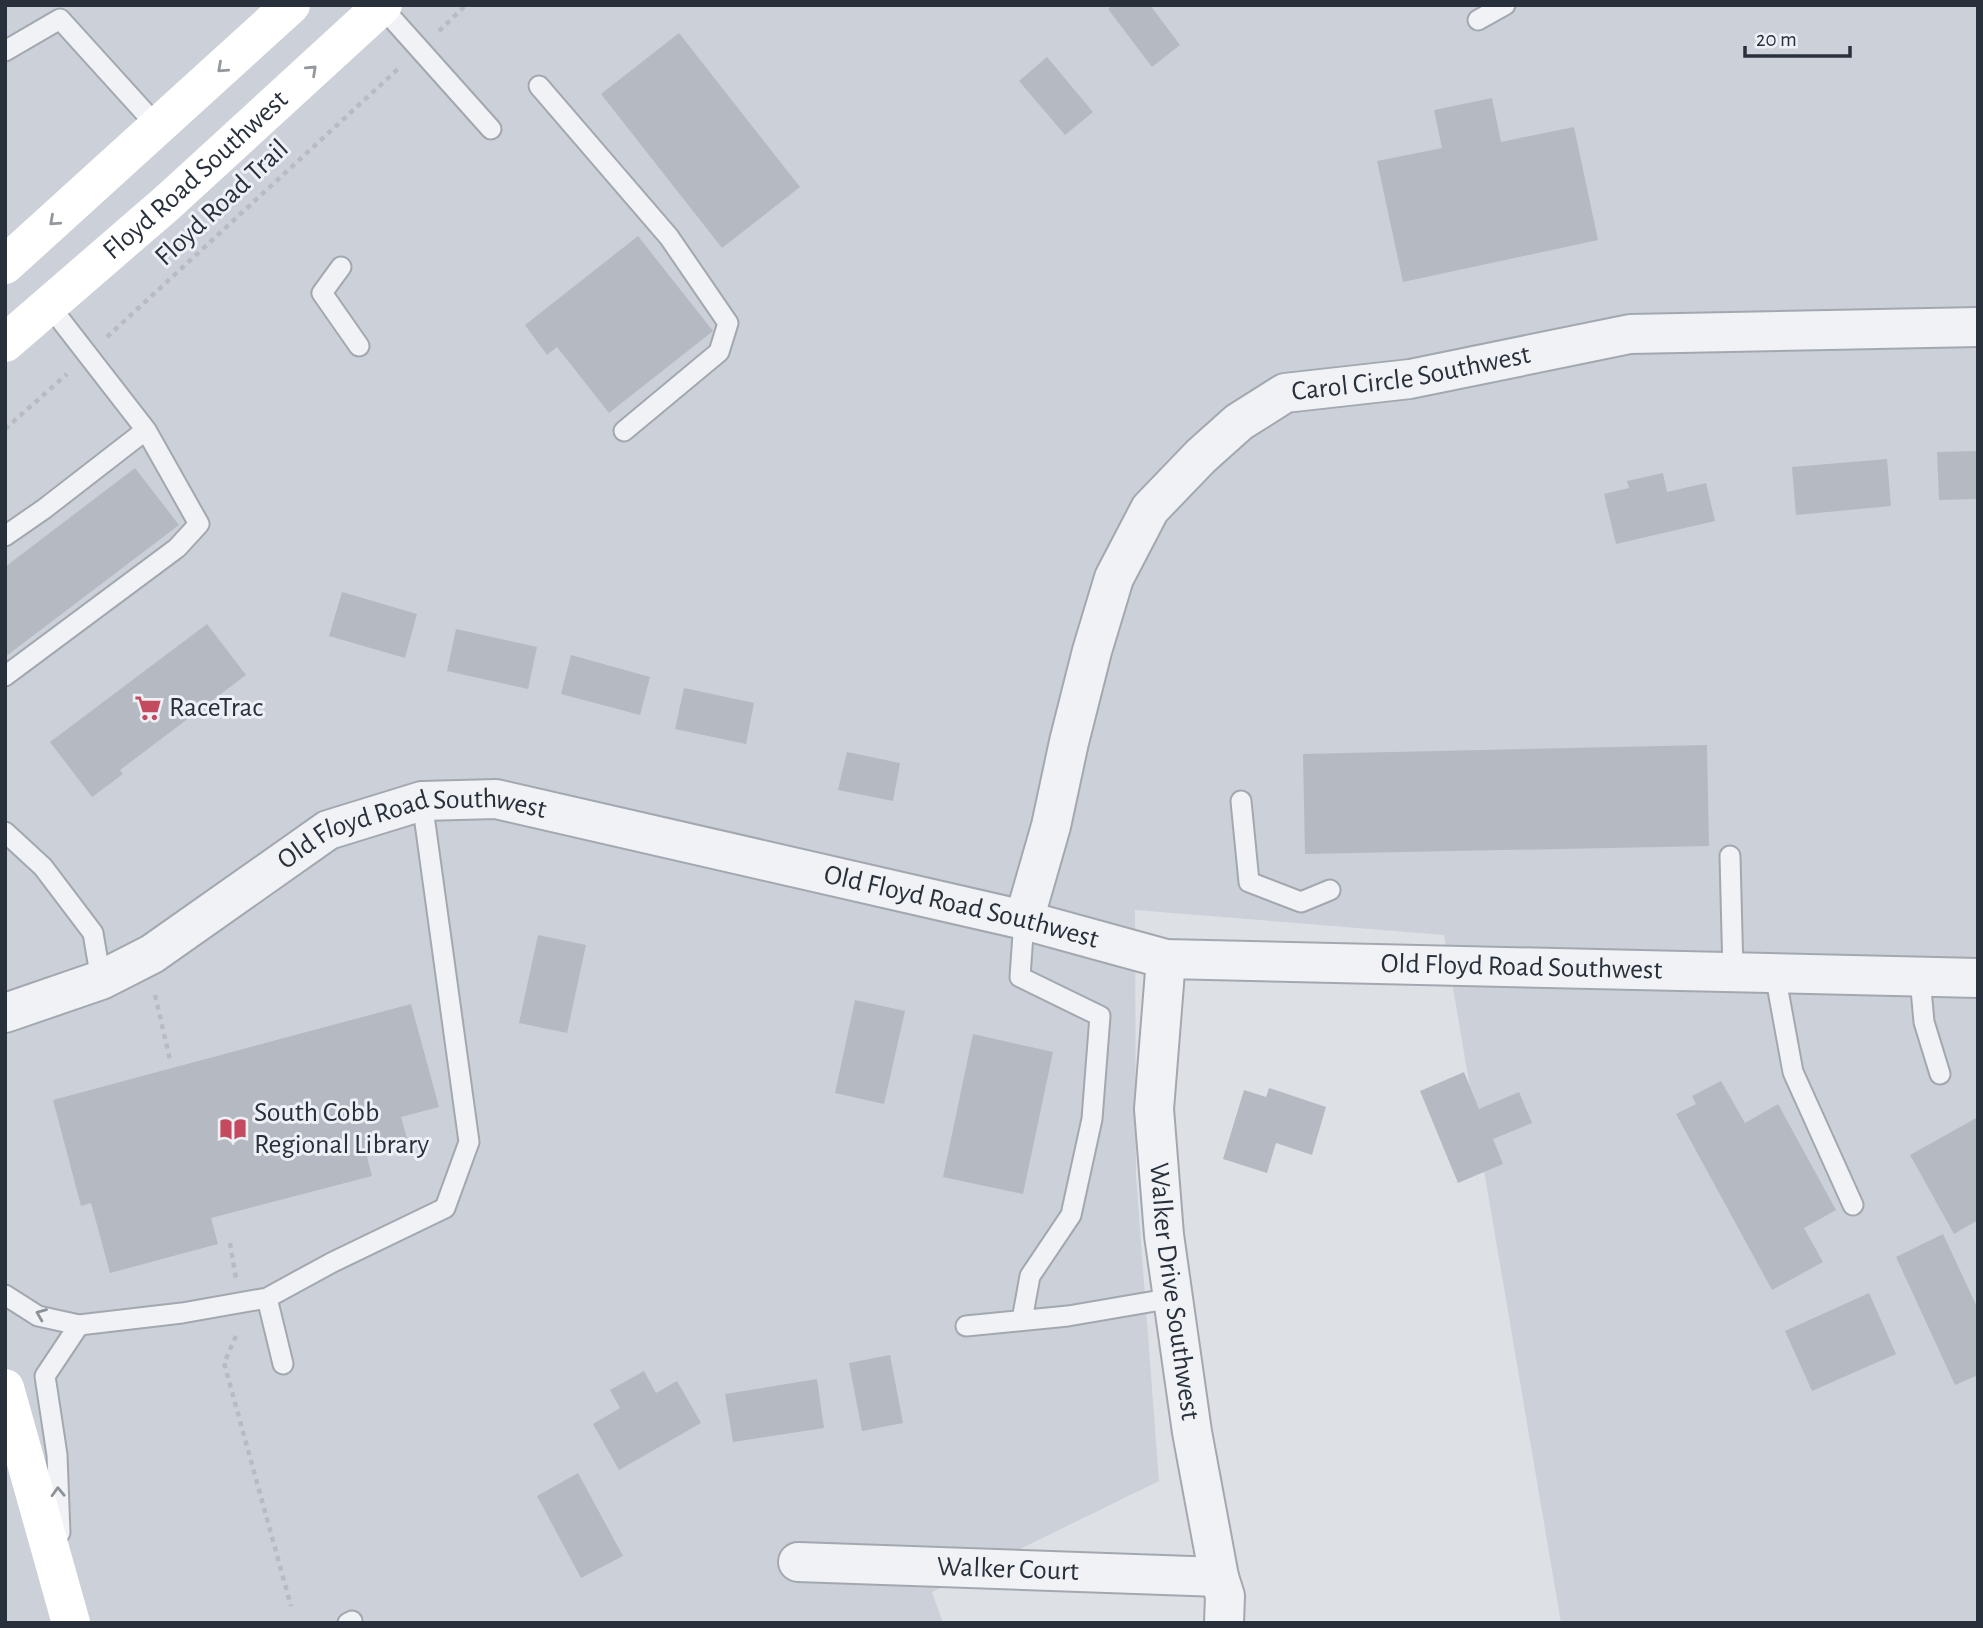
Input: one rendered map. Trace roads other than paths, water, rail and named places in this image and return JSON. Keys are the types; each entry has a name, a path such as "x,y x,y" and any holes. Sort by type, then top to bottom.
{"main road":[{"path":"5,265 291,5"},
{"name":"Floyd Road Southwest","path":"5,343 167,203 382,6"},
{"path":"5,1388 71,1623"}],"street":[{"name":"Carol Circle Southwest","path":"1024,920 1051,826 1092,651 1114,578 1150,509 1201,456 1239,422 1285,393 1410,379 1630,334 1978,327"},
{"name":"Old Floyd Road Southwest","path":"5,1013 101,980 152,954 328,830 422,801 496,799 1024,920 1167,959 1978,978"},
{"name":"Walker Drive Southwest","path":"1167,959 1154,1109 1164,1235 1192,1432 1225,1597 1224,1623"},
{"name":"Walker Court","path":"798,1562 1219,1577"}],"lane":[{"path":"1478,20 1505,5"},
{"path":"382,6 491,129"},
{"path":"5,51 57,12 157,126"},
{"path":"539,86 669,237 728,323 719,352 624,431"},
{"path":"341,267 322,293 359,346"},
{"path":"5,676 177,548 199,524 146,430 49,305"},
{"path":"5,536 146,430"},
{"path":"5,1295 38,1316 79,1325 183,1313 267,1298 333,1262 445,1208 469,1142 422,801"},
{"path":"1241,801 1249,882 1301,902 1329,890"},
{"path":"5,832 43,867 93,933 101,980"},
{"path":"1730,856 1733,974"},
{"path":"1022,1320 1030,1276 1071,1215 1093,1119 1100,1016 1020,977 1024,920"},
{"path":"1774,974 1793,1072 1853,1205"},
{"path":"1920,978 1924,1022 1940,1074"},
{"path":"267,1298 283,1364"},
{"path":"966,1326 1068,1316 1173,1298"},
{"path":"62,1584 57,1455 45,1376 79,1325"}],"place":[{"name":"RaceTrac","path":"148,708"},
{"name":"South Cobb Regional Library","path":"233,1129"}]}
